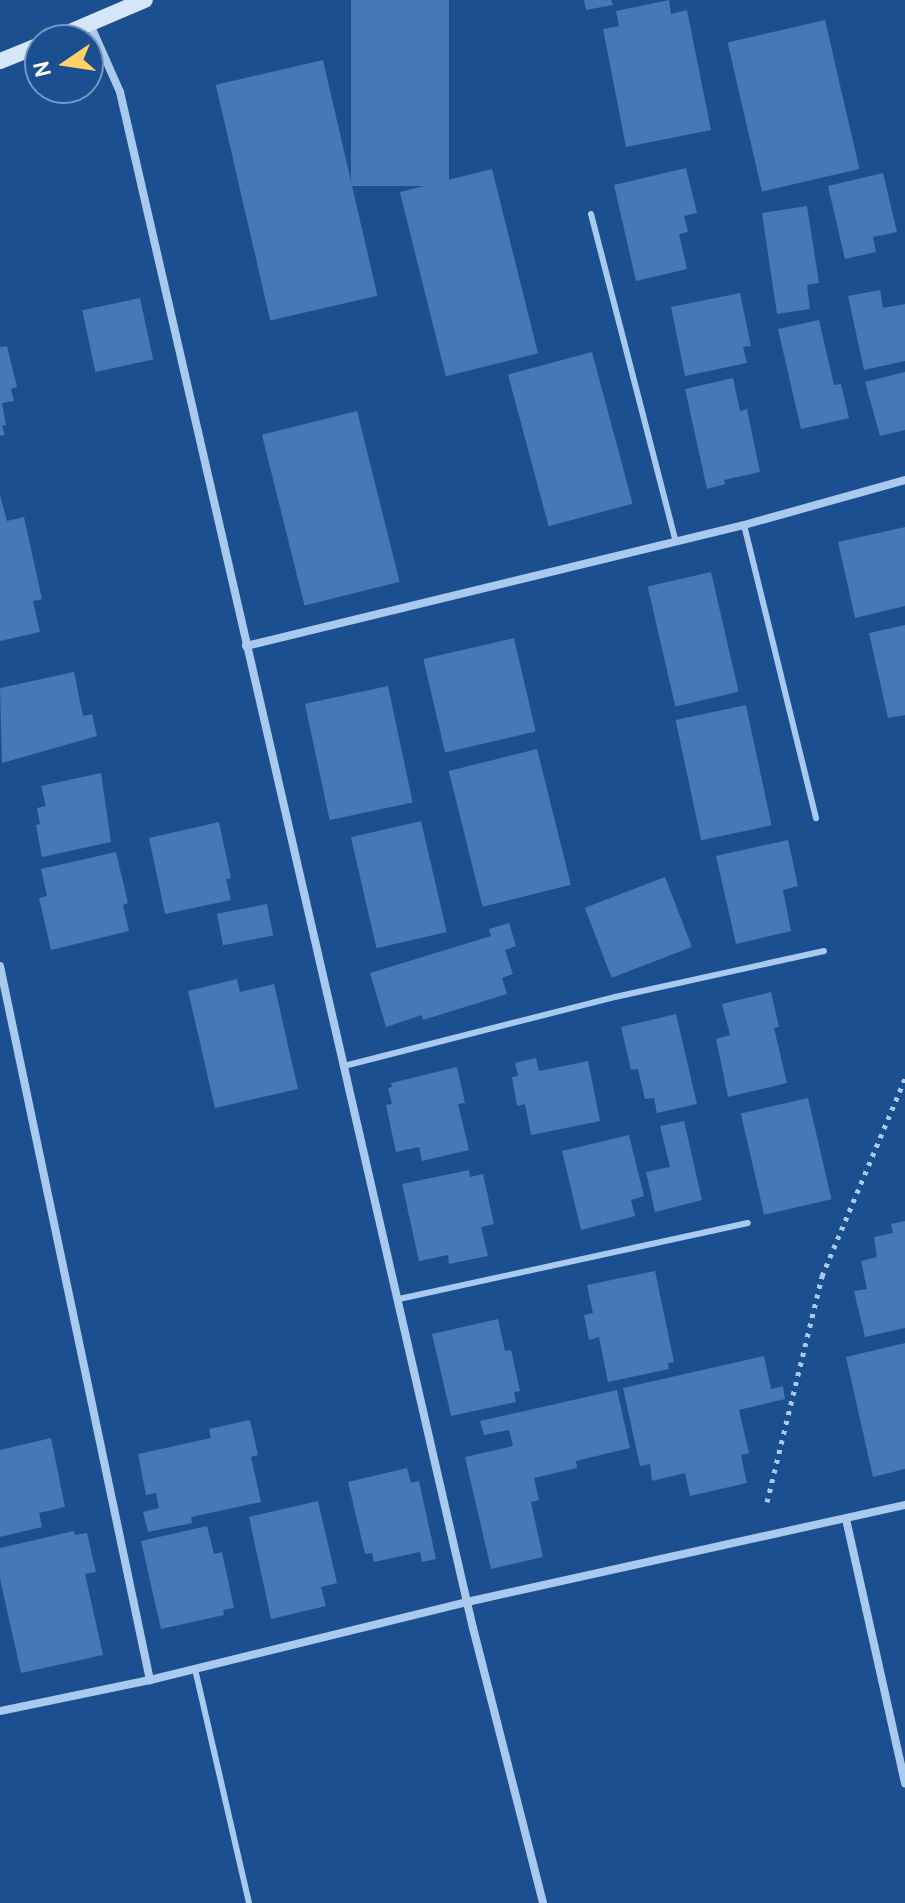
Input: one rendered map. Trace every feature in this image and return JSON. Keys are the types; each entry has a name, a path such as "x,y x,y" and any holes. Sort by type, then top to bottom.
{"main road":[{"path":"90,23 145,0"},
{"path":"0,61 24,51"}],"street":[{"path":"90,23 120,92 467,1602 543,1903"},
{"path":"246,646 744,525 905,480"},
{"path":"0,966 150,1680"},
{"path":"0,1711 150,1680 467,1602 905,1505"},
{"path":"846,1519 905,1784"}],"lane":[{"path":"591,214 676,542"},
{"path":"744,525 816,818"},
{"path":"344,1066 615,997 824,951"},
{"path":"399,1299 748,1223"},
{"path":"195,1669 249,1903"}],"path":[{"path":"758,1538 822,1276 905,1079"}],"building":[{"path":"351,0 449,0 449,186 351,186"},
{"path":"584,0 611,0 613,5 586,10"},
{"path":"669,0 671,14 687,10 711,130 626,147 603,29 619,26 616,11"},
{"path":"825,20 859,169 762,192 728,42"},
{"path":"323,60 377,296 270,321 216,85"},
{"path":"686,168 697,213 684,216 688,232 679,234 687,269 636,281 614,185"},
{"path":"492,169 538,353 446,376 400,192"},
{"path":"883,173 897,232 873,237 876,252 845,259 828,186"},
{"path":"807,206 819,283 807,285 810,309 777,314 762,213"},
{"path":"880,290 883,308 905,304 905,361 864,370 848,296"},
{"path":"740,293 751,346 743,347 747,363 685,376 671,307"},
{"path":"140,298 153,360 95,372 82,310"},
{"path":"819,320 834,385 841,384 849,418 801,429 778,329"},
{"path":"7,346 17,387 11,389 14,401 2,403 6,425 2,426 5,435 0,436 0,347"},
{"path":"592,352 633,504 549,526 508,375"},
{"path":"905,372 905,430 880,436 865,382"},
{"path":"733,378 740,411 747,409 760,472 724,480 725,484 707,489 685,389"},
{"path":"357,411 400,582 304,605 262,435"},
{"path":"0,495 7,521 24,517 42,599 33,601 40,632 0,641"},
{"path":"905,527 905,606 855,618 838,542"},
{"path":"711,572 739,692 675,706 648,587"},
{"path":"905,625 905,715 888,718 869,633"},
{"path":"514,638 536,732 445,752 423,659"},
{"path":"74,672 83,716 92,714 97,736 2,763 0,688"},
{"path":"388,686 413,802 330,820 305,704"},
{"path":"746,705 772,825 701,840 676,720"},
{"path":"537,749 571,885 483,907 449,771"},
{"path":"101,773 111,842 42,857 36,825 40,824 37,808 46,806 41,786"},
{"path":"421,821 447,932 376,948 351,837"},
{"path":"219,822 231,878 226,879 231,900 165,914 149,838"},
{"path":"788,840 798,886 783,890 791,931 736,944 716,856"},
{"path":"116,852 128,903 123,905 129,931 51,950 39,898 47,896 41,869"},
{"path":"665,877 692,947 612,978 585,908"},
{"path":"267,904 273,935 223,945 217,914"},
{"path":"509,923 516,946 505,950 513,974 502,978 507,994 423,1020 422,1015 386,1027 370,973 491,936 489,929"},
{"path":"237,979 240,992 274,984 298,1089 215,1108 188,991"},
{"path":"771,992 779,1027 774,1028 787,1083 728,1097 716,1039 730,1035 722,1004"},
{"path":"676,1014 697,1104 657,1113 654,1098 645,1099 638,1069 631,1070 621,1027"},
{"path":"536,1058 539,1071 588,1061 600,1121 531,1135 525,1104 517,1106 512,1077 518,1076 515,1063"},
{"path":"457,1067 465,1103 458,1104 469,1150 422,1161 419,1147 396,1152 386,1105 392,1104 388,1088 392,1087 391,1083"},
{"path":"808,1098 831,1199 764,1215 741,1114"},
{"path":"684,1121 702,1200 655,1212 646,1172 670,1167 660,1126"},
{"path":"629,1135 644,1196 631,1200 635,1216 581,1230 562,1151"},
{"path":"469,1170 470,1177 483,1174 494,1224 481,1227 488,1256 449,1264 448,1255 419,1261 402,1184"},
{"path":"905,1221 905,1328 865,1337 854,1291 867,1289 861,1261 877,1257 874,1237 893,1233 891,1224"},
{"path":"655,1271 674,1362 668,1363 669,1369 608,1382 599,1337 589,1340 584,1315 593,1313 587,1285"},
{"path":"498,1319 505,1351 511,1350 520,1391 514,1392 516,1402 451,1416 432,1334"},
{"path":"905,1343 905,1469 873,1477 846,1357"},
{"path":"764,1356 771,1389 783,1386 785,1399 739,1410 749,1453 741,1455 747,1483 690,1496 685,1473 652,1481 650,1464 640,1466 623,1388"},
{"path":"617,1390 630,1448 576,1461 577,1468 534,1478 539,1500 531,1502 543,1557 491,1569 465,1457 513,1446 509,1430 484,1435 480,1421"},
{"path":"250,1420 258,1455 251,1457 261,1502 191,1517 192,1523 148,1532 143,1512 159,1508 156,1493 146,1495 138,1454 211,1438 209,1429"},
{"path":"51,1438 65,1507 39,1513 42,1527 0,1537 0,1450"},
{"path":"407,1468 411,1483 419,1481 436,1559 422,1562 420,1552 374,1562 372,1553 365,1554 348,1482"},
{"path":"318,1501 337,1583 321,1587 326,1606 271,1619 249,1517"},
{"path":"207,1526 214,1554 222,1552 234,1608 223,1610 224,1615 161,1629 141,1541"},
{"path":"74,1531 75,1535 87,1533 96,1572 85,1574 103,1655 21,1673 0,1579 0,1548"}]}
